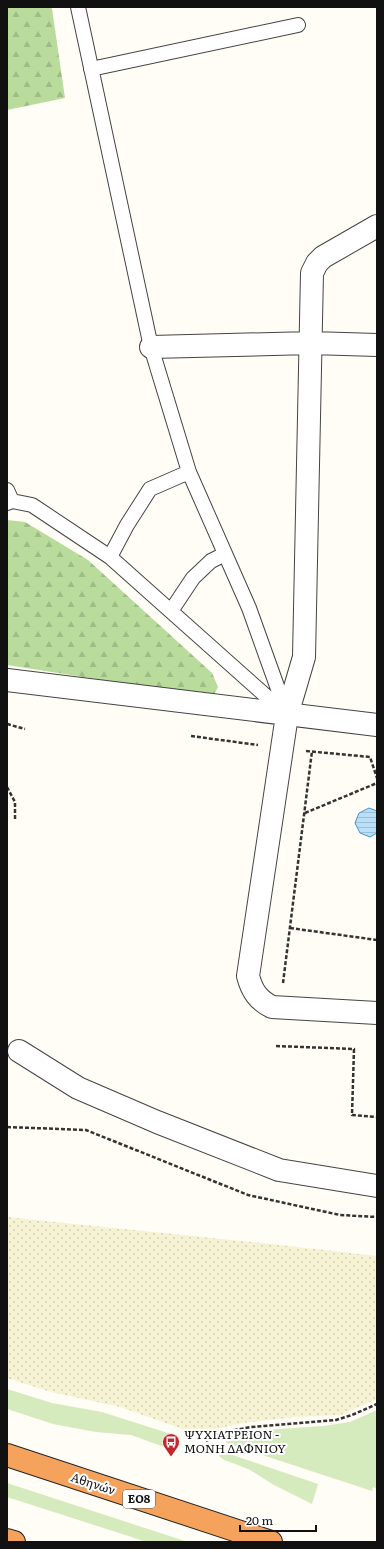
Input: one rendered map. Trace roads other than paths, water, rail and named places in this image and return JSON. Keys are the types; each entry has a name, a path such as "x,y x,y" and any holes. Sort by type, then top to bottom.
{"highway":[{"name":"Αθηνών","path":"7,1455 271,1542"},
{"path":"7,1540 14,1542"}],"street":[{"path":"377,226 323,257 317,263 312,273 304,657 287,715 248,976 251,987 262,1002 272,1006 377,1013"},
{"path":"151,347 311,343 377,345"},
{"path":"7,680 377,725"},
{"path":"19,1051 78,1088 157,1122 279,1170 377,1186"}],"lane":[{"path":"78,7 151,347 189,472 249,608 287,715"},
{"path":"91,69 298,25"},
{"path":"110,556 127,525 150,489 189,472"},
{"path":"9,498 32,505 110,556 287,715"},
{"path":"171,611 193,578 211,561 225,554"}],"water":[{"path":"369,808 377,811 377,833 370,837 360,833 355,823 359,813"}],"place":[{"name":"ΨΥΧΙΑΤΡΕΙΟΝ - ΜΟΝΗ ΔΑΦΝΙΟΥ","path":"171,1457"}]}
